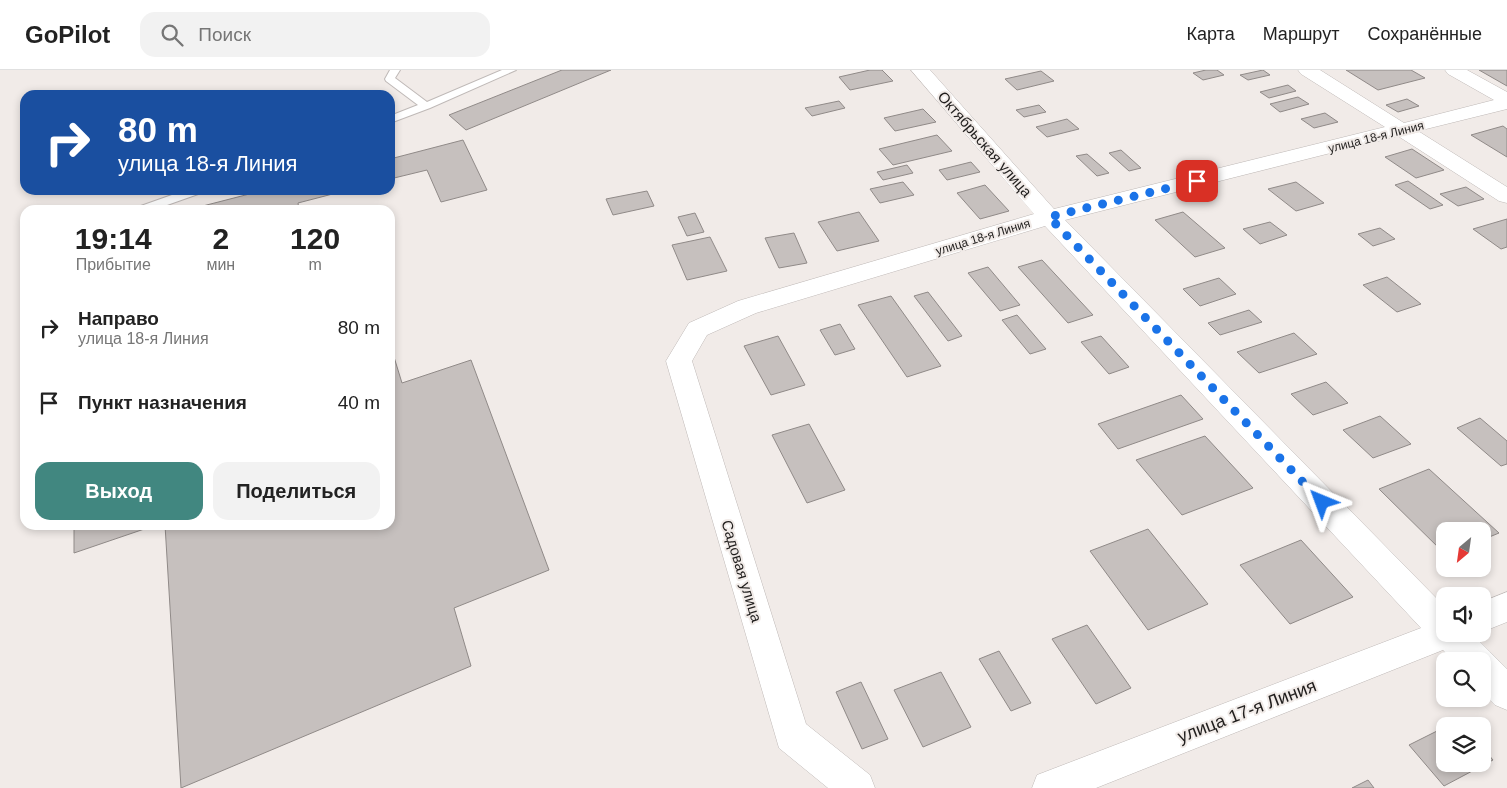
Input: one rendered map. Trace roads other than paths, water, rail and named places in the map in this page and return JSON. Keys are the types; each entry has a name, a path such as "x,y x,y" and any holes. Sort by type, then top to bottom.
{"street":[{"name":"Октябрьская улица","path":"920,70 1049,217 1436,621"},
{"path":"1307,70 1507,196"},
{"name":"улица 18-я Линия","path":"1454,70 1507,102"},
{"name":"улица 18-я Линия","path":"698,329 747,307 1049,217 1402,130 1507,102"},
{"name":"Садовая улица","path":"698,329 679,361 792,735 857,788"},
{"path":"1491,613 1507,607"},
{"name":"улица 17-я Линия","path":"1050,788 1436,638"},
{"path":"1457,642 1467,652"},
{"path":"1491,677 1507,693"}],"lane":[{"path":"395,70 390,79 426,106"},
{"path":"395,118 511,70"},
{"path":"156,205 183,195"}]}
